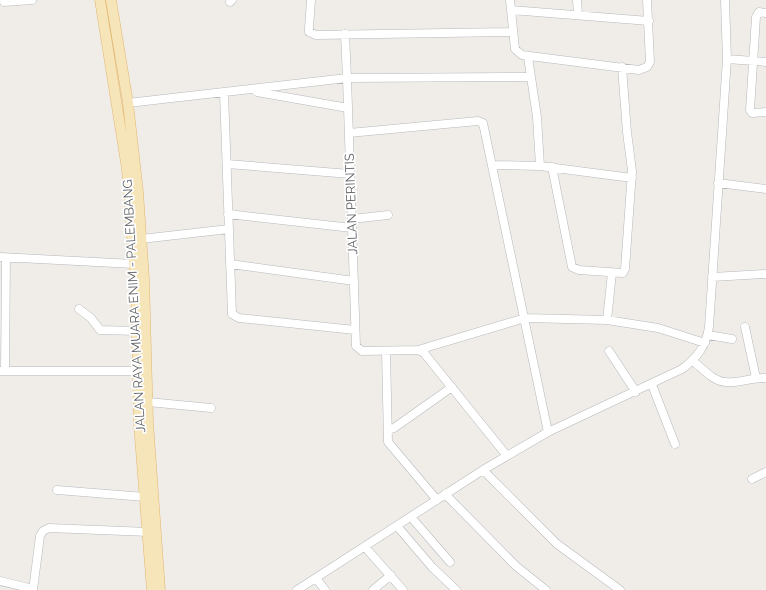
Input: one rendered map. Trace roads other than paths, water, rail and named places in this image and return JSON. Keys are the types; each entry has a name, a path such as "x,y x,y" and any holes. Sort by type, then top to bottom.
{"main road":[{"name":"JALAN RAYA MUARA ENIM - PALEMBANG","path":"100,0 127,169 137,331 148,402 160,590"},
{"name":"JALAN RAYA MUARA ENIM - PALEMBANG","path":"111,0 128,103 138,192 141,239 145,497 149,532 152,590"},
{"path":"114,88 124,85"}],"street":[{"path":"4,2 32,0"},
{"path":"311,0 309,32 316,35 512,32"},
{"path":"510,0 512,32 515,48 519,54 528,57 641,69 649,65 649,21 647,0"},
{"path":"577,0 578,15"},
{"path":"297,590 483,470 548,432 652,385 682,369 693,361 707,339 727,59 725,0"},
{"path":"511,10 649,21"},
{"path":"766,13 759,12 756,17 750,110 752,113 766,112"},
{"name":"JALAN PERINTIS","path":"345,34 355,330 356,346 360,351 418,350 525,318 607,320 658,328 707,339 732,339"},
{"path":"528,57 536,117 540,166"},
{"path":"727,59 766,62"},
{"path":"552,168 571,265 576,269 622,273 625,269 632,178 622,67"},
{"path":"128,103 347,78 531,77"},
{"path":"248,90 348,108"},
{"path":"224,93 231,310 237,318 355,330"},
{"path":"349,133 478,121 483,123 548,432"},
{"path":"227,164 350,174"},
{"path":"493,165 540,166 632,178"},
{"path":"718,183 766,189"},
{"path":"228,214 352,228"},
{"path":"352,219 388,214"},
{"path":"141,239 229,229"},
{"path":"134,264 3,257 2,371 142,371"},
{"path":"230,264 354,281"},
{"path":"607,320 612,273"},
{"path":"712,277 766,274"},
{"path":"79,309 91,318 100,330 137,331"},
{"path":"745,327 756,378"},
{"path":"418,350 427,355 507,456"},
{"path":"386,351 389,443 437,500"},
{"path":"609,351 636,392"},
{"path":"693,361 714,377 724,382 766,378"},
{"path":"652,385 675,444"},
{"path":"388,430 394,428 452,387"},
{"path":"148,402 211,408"},
{"path":"483,470 557,544 620,590"},
{"path":"752,478 766,472"},
{"path":"57,490 145,497"},
{"path":"445,494 516,566 544,589"},
{"path":"411,517 450,562"},
{"path":"397,526 432,567 456,590"},
{"path":"0,581 33,590 40,536 44,529 149,532"},
{"path":"365,547 403,590"},
{"path":"373,590 391,575"},
{"path":"316,578 325,590"}]}
